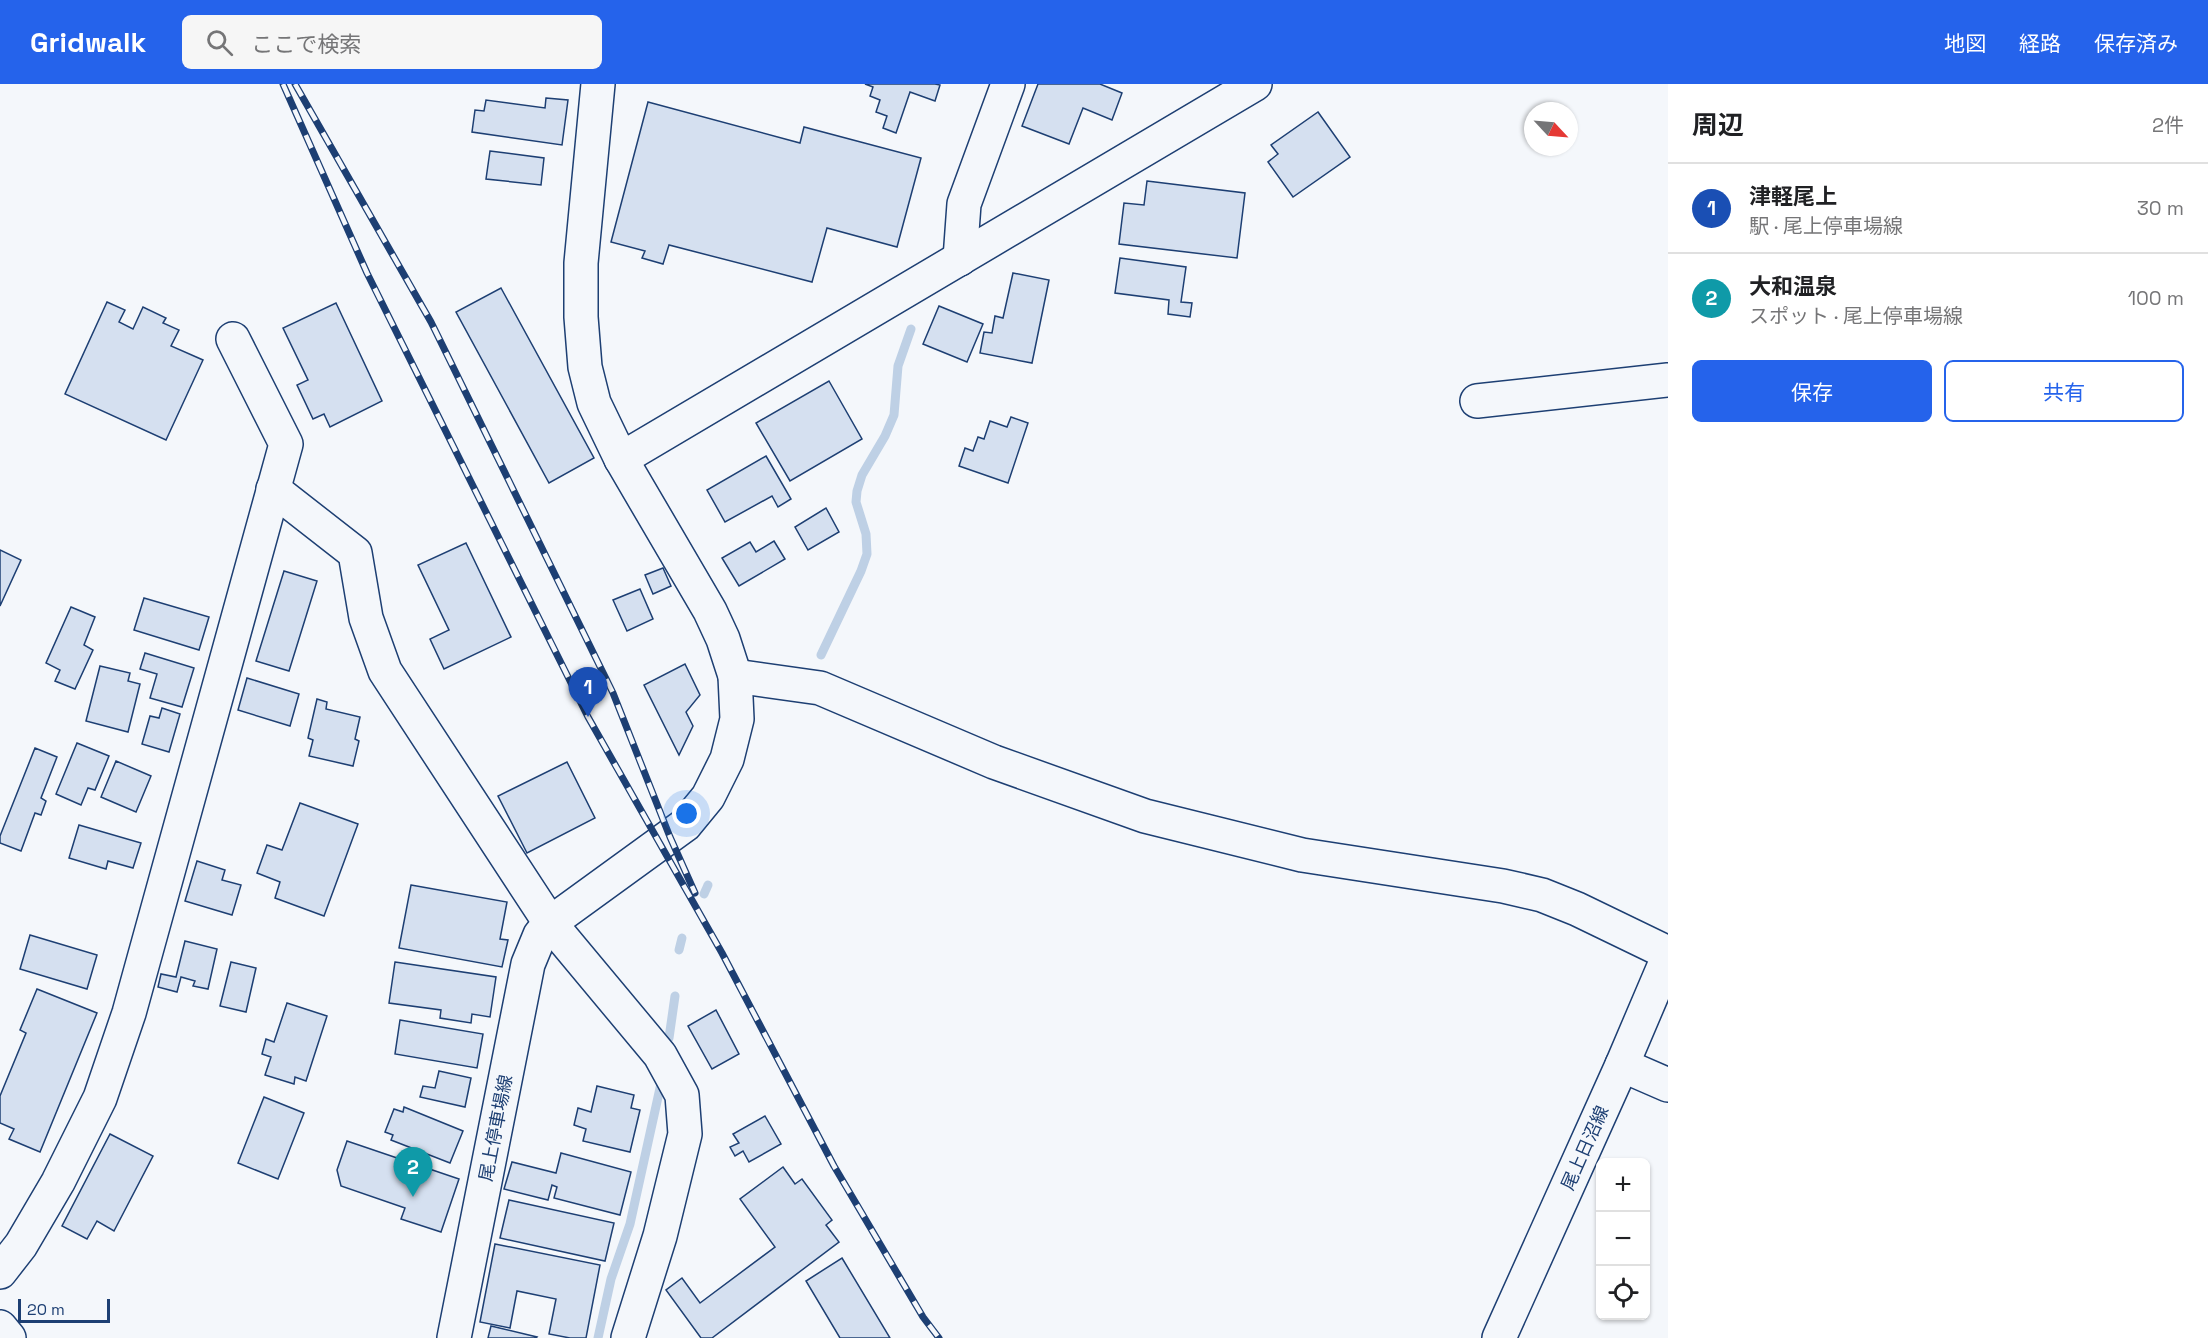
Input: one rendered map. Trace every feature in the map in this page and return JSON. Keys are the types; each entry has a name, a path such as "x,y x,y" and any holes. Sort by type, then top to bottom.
{"street":[{"path":"550,922 678,831 708,797 727,759 737,719 735,676 723,639 710,611 621,459 594,404 585,367 581,318 581,263 598,84"},
{"path":"960,259 964,204 1008,84"},
{"path":"621,459 1255,84"},
{"path":"0,1272 21,1245 58,1182 100,1098 129,1012 286,444 233,339"},
{"path":"1477,401 1668,380"},
{"path":"273,489 355,554 366,618 385,670 550,922 660,1055 682,1095 685,1134 660,1236 628,1338"},
{"path":"735,676 820,688 994,762 1145,816 1302,855 1503,886 1542,895 1577,909 1668,955"},
{"name":"尾上停車場線","path":"454,1338 528,964 540,935 550,922"},
{"name":"尾上日沼線","path":"1499,1338 1622,1065 1668,955"},
{"path":"1622,1065 1668,1085"},
{"path":"0,1327 9,1338"}],"building":[{"path":"865,84 940,85 935,101 910,92 896,133 883,128 887,116 876,112 880,100 870,96 873,87"},
{"path":"1038,84 1100,84 1122,93 1112,120 1083,108 1069,144 1022,126"},
{"path":"546,98 568,100 562,145 472,132 475,110 484,111 486,100 545,108"},
{"path":"648,102 800,143 804,127 921,158 897,247 827,228 812,282 669,245 663,264 642,258 645,251 611,242"},
{"path":"1318,112 1350,157 1293,197 1268,162 1278,154 1271,145"},
{"path":"490,151 544,158 541,185 486,179"},
{"path":"1147,181 1245,193 1237,258 1119,244 1124,203 1144,205"},
{"path":"1120,258 1186,267 1181,302 1192,303 1190,317 1168,314 1169,300 1115,293"},
{"path":"1013,273 1049,280 1032,363 980,353 984,332 992,333 995,316 1003,318"},
{"path":"501,288 594,458 549,483 456,312"},
{"path":"107,302 125,310 119,322 133,329 143,307 166,318 163,323 179,330 171,346 203,360 166,440 65,394"},
{"path":"336,303 382,401 330,427 324,414 313,419 297,385 308,380 283,328"},
{"path":"939,306 983,324 967,362 923,344"},
{"path":"829,381 862,439 790,481 756,423"},
{"path":"1011,417 1028,423 1008,483 959,466 965,448 973,451 978,437 984,439 990,421 1007,427"},
{"path":"766,456 791,499 778,507 772,496 725,522 707,490"},
{"path":"826,508 839,532 808,550 795,527"},
{"path":"774,541 785,559 739,586 722,558 750,542 756,552"},
{"path":"466,543 511,637 444,669 430,639 449,630 418,565"},
{"path":"0,550 21,560 0,606"},
{"path":"663,568 671,586 653,594 645,575"},
{"path":"284,571 317,581 289,671 256,661"},
{"path":"640,589 653,619 627,631 613,600"},
{"path":"144,598 209,617 199,650 134,630"},
{"path":"71,607 95,617 84,645 93,650 75,689 55,681 60,670 46,663"},
{"path":"145,653 194,668 182,707 150,698 157,674 140,669"},
{"path":"685,664 700,695 686,712 693,726 679,755 644,685"},
{"path":"100,666 130,673 128,681 140,684 128,732 86,721"},
{"path":"247,678 299,694 290,726 238,710"},
{"path":"317,699 327,702 326,709 360,717 355,739 359,741 353,766 309,756 313,740 308,738"},
{"path":"162,708 180,714 169,752 142,744 150,716 159,718"},
{"path":"77,743 109,756 95,790 88,788 81,805 56,794"},
{"path":"35,748 57,757 41,798 46,801 41,815 35,813 21,851 0,843 0,836"},
{"path":"116,761 151,776 136,812 101,797"},
{"path":"567,762 595,818 527,853 498,796"},
{"path":"300,803 358,824 324,916 275,898 280,882 257,873 267,845 282,850"},
{"path":"79,825 141,843 133,868 108,861 106,869 69,858"},
{"path":"197,861 225,870 222,880 241,885 232,915 185,901"},
{"path":"411,885 507,902 500,939 508,940 502,967 399,948"},
{"path":"30,935 97,955 87,989 20,969"},
{"path":"185,941 217,949 208,989 193,986 195,981 181,977 177,992 158,987 161,974 176,977"},
{"path":"231,962 256,968 246,1012 220,1006"},
{"path":"395,962 496,977 490,1017 472,1014 471,1023 440,1018 441,1010 389,1003"},
{"path":"37,989 97,1013 40,1152 9,1139 14,1129 0,1123 0,1096 26,1033 20,1030"},
{"path":"287,1003 327,1016 306,1081 295,1077 294,1084 265,1075 271,1057 262,1054 266,1039 274,1042"},
{"path":"716,1010 739,1054 712,1069 688,1026"},
{"path":"400,1020 483,1034 477,1068 395,1054"},
{"path":"439,1071 471,1078 465,1107 420,1097 423,1086 435,1088"},
{"path":"597,1086 634,1095 631,1108 640,1110 630,1152 583,1141 586,1129 574,1125 578,1108 591,1112"},
{"path":"264,1097 304,1113 278,1179 238,1163"},
{"path":"404,1107 463,1131 450,1163 391,1140 393,1135 385,1132 394,1109 403,1112"},
{"path":"765,1116 781,1144 749,1162 743,1151 735,1156 730,1147 739,1143 733,1134"},
{"path":"110,1134 153,1156 114,1231 97,1221 87,1239 62,1226"},
{"path":"347,1141 459,1179 441,1232 401,1219 405,1208 341,1186 337,1170"},
{"path":"561,1153 631,1172 620,1215 554,1198 557,1187 552,1185 548,1200 504,1189 512,1162 556,1173"},
{"path":"783,1167 795,1184 802,1179 832,1220 826,1225 839,1242 712,1338 701,1338 666,1290 682,1278 700,1303 775,1247 740,1199"},
{"path":"509,1200 614,1223 605,1261 500,1238"},
{"path":"495,1244 600,1265 586,1338 549,1334 556,1299 517,1291 510,1328 480,1322"},
{"path":"842,1258 890,1338 840,1338 806,1281"},
{"path":"491,1326 537,1337 488,1338"}],"waterway":[{"path":"821,655 867,554 866,534 856,502 857,491 862,475 885,436 894,415 898,366 911,329"},
{"path":"704,894 708,885"},
{"path":"679,950 682,938"},
{"path":"669,1038 675,996"},
{"path":"598,1338 611,1279 630,1224 662,1079"}],"railway":[{"path":"283,84 367,273 588,717 722,953 834,1166 923,1317 939,1338"},
{"path":"295,84 431,322 613,693 670,837 695,893"}],"place":[{"name":"津軽尾上","path":"588,717"},
{"name":"大和温泉","path":"413,1197"}]}
